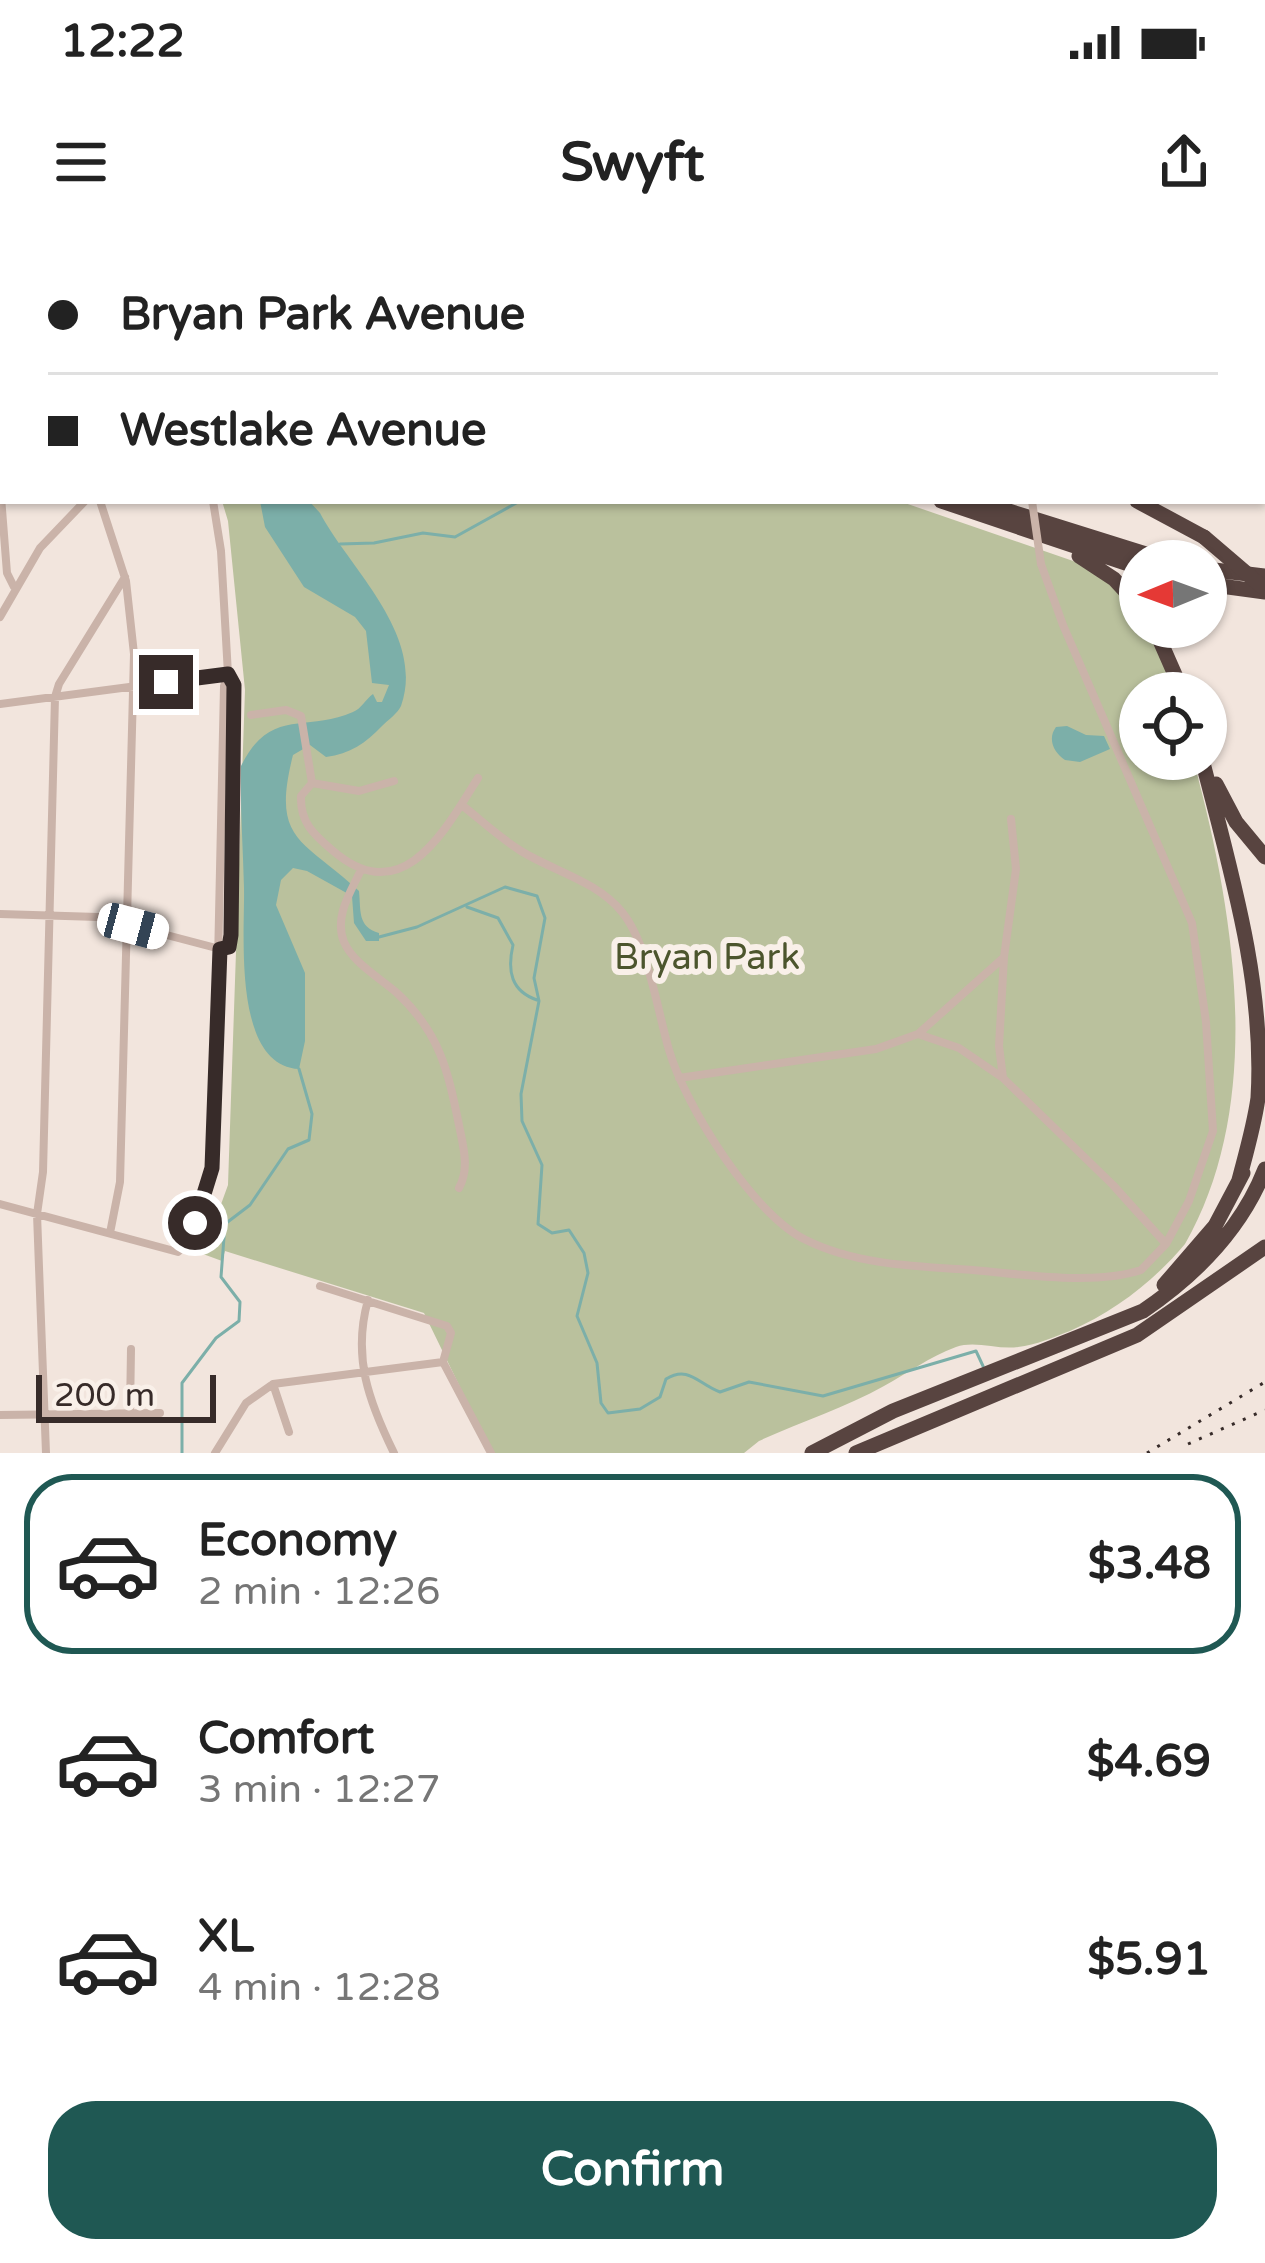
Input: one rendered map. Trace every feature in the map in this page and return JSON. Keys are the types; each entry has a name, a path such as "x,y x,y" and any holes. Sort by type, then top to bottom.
{"highway":[{"path":"950,504 1119,561"},
{"path":"987,504 1119,546"},
{"path":"1143,504 1204,537 1265,591"},
{"path":"1050,539 1119,584"},
{"path":"1227,571 1265,576"},
{"path":"1227,586 1265,591"},
{"path":"1209,780 1245,925 1257,1005 1258,1100 1239,1180"},
{"path":"1215,780 1236,822 1265,857"},
{"path":"1103,1328 1172,1278 1214,1226 1259,1131 1265,1098"},
{"path":"812,1453 893,1411 1142,1312 1203,1263 1244,1211 1265,1169"},
{"path":"1239,1266 1265,1233"},
{"path":"856,1453 1125,1341 1190,1302 1265,1247"}],"street":[{"path":"2,504 7,573 14,588"},
{"path":"0,617 51,535 82,504"},
{"path":"101,504 125,577 134,634 120,1182 110,1233"},
{"path":"213,504 228,674"},
{"path":"463,806 517,849 605,894 621,910 636,934 679,1078 722,1154 767,1210 801,1238 836,1252 919,1267 1076,1276 1141,1270 1166,1244 1189,1201 1213,1131 1206,1022 1192,923 1043,577 1032,504"},
{"path":"46,1453 37,1214 43,1172 55,697 58,684 125,577"},
{"path":"0,704 228,674 233,678 235,717 229,947 220,949 98,917 0,914"},
{"path":"250,715 286,710 302,716 311,782 301,796 305,823 360,872 386,872 412,863 463,806 478,778"},
{"path":"311,782 359,791 394,781"},
{"path":"1003,1078 999,1046 1004,958 1016,869 1011,819"},
{"path":"360,872 341,924 348,949 408,1005 449,1071 464,1150 464,1178 459,1188"},
{"path":"0,1204 169,1250 186,1249 212,1168 220,949"},
{"path":"679,1078 876,1048 918,1034 1004,958"},
{"path":"918,1034 959,1048 1003,1078 1113,1184 1166,1244"},
{"path":"320,1286 447,1325 451,1333 443,1362 491,1453"},
{"path":"368,1300 362,1372 370,1403 394,1453"},
{"path":"130,1412 131,1349"},
{"path":"215,1453 246,1402 273,1384 443,1362"},
{"path":"273,1384 289,1432"},
{"path":"0,1414 160,1413"}],"green space":[{"name":"Bryan Park","path":"223,504 908,504 1076,562 1119,594 1119,648 1157,648 1166,672 1119,672 1119,780 1198,780 1221,881 1235,1008 1234,1070 1226,1131 1210,1189 1185,1244 1133,1294 1070,1331 1018,1347 956,1347 869,1394 759,1441 744,1453 492,1453 424,1313 225,1251 222,1261 203,1254 228,1185 245,690"}],"water":[{"path":"261,504 312,504 394,628 406,680 400,709 364,742 335,756 326,757 310,745 293,755 287,784 289,822 307,848 359,891 364,922 379,933 379,941 366,941 354,923 352,896 307,871 293,868 281,880 276,905 305,973 305,1041 299,1069 277,1062 262,1046 252,1022 244,964 241,766 264,736 290,725 353,712 373,694 382,702 389,685 372,683 366,631 355,617 304,587 265,527"},
{"path":"1067,726 1086,735 1104,736 1110,749 1080,762 1065,760 1055,750 1052,736 1056,727"}],"waterway":[{"path":"340,544 423,533 455,537 515,504"},
{"path":"379,937 417,927 505,887 537,896 545,918 534,978 539,1001 521,1094 522,1121 542,1165 538,1224 552,1233 569,1230 584,1253 588,1273 577,1316 597,1363 601,1403 608,1413 640,1409 660,1397 666,1379 681,1374 720,1392 749,1382 823,1396 976,1351 983,1366"},
{"path":"467,907 498,918 513,945 513,979 521,991 537,1000"},
{"path":"182,1453 182,1383 216,1338 239,1321 240,1302 221,1277 225,1224 250,1205 288,1149 309,1140 312,1114 299,1069"}],"railway":[{"path":"1147,1453 1265,1382"},
{"path":"1188,1444 1265,1410"}],"route":[{"path":"166,682 228,674 234,685 231,935 229,947 220,949 212,1168 195,1223"}]}
